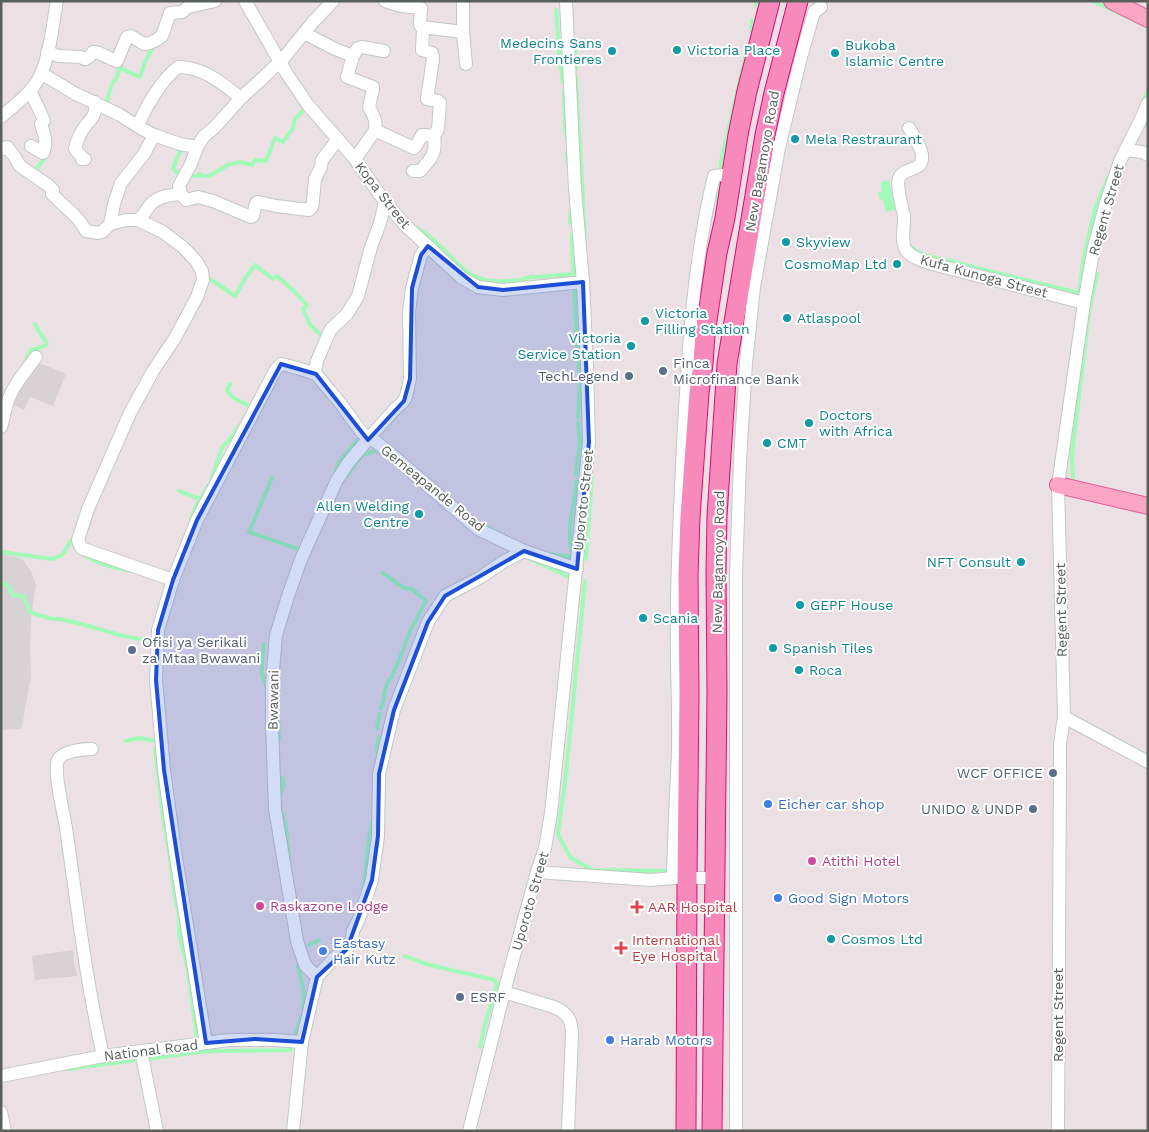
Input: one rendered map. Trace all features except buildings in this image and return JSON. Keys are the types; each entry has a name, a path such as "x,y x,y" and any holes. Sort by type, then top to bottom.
{"highway":[{"name":"New Bagamoyo Road","path":"686,1131 680,878 689,696 688,575 690,517 699,393 703,364 698,333 746,92 770,1"},
{"name":"New Bagamoyo Road","path":"712,1131 717,516 727,364 765,135 798,1"}],"main road":[{"path":"1122,3 1148,19"},
{"path":"1058,485 1148,506"}],"street":[{"path":"1,116 26,95 41,74 57,1"},
{"path":"47,52 59,56 85,59 95,52 117,61 127,37 131,36 142,43 150,43 162,36 170,13 182,12 188,7 215,1"},
{"name":"Kopa Street","path":"245,1 287,74 308,105 355,159 385,202 405,226 462,278 478,287 503,290 583,282"},
{"path":"333,1 320,6 304,32 280,62 204,136 179,186 181,194 186,200 198,197 222,204 251,217 258,202 309,210 312,207 315,179 322,167 322,160 338,139"},
{"path":"385,1 401,6 411,4 422,8 420,25 423,37 422,50 432,54 433,59 426,99 440,103 438,128 434,136 436,144 428,162 420,171 413,171"},
{"path":"463,1 466,64"},
{"name":"Uporoto Street","path":"469,1131 504,992 545,848 551,813 589,442 588,367 575,189 566,1"},
{"path":"736,1131 736,576 746,362 754,287 779,148 814,12 821,8"},
{"path":"422,27 463,32"},
{"path":"304,32 330,47 354,56"},
{"path":"355,159 376,129 375,116 369,107 374,89 347,77 358,48 384,51"},
{"path":"138,126 159,88 178,67 209,74 241,98"},
{"path":"41,74 154,135 180,144 197,147"},
{"path":"30,90 44,121 41,124 45,140 45,150 43,153 31,146"},
{"path":"85,159 82,159 82,156 75,149 78,136 93,117 95,102"},
{"name":"Regent Street","path":"1058,1131 1060,744 1064,717 1058,485 1094,246 1120,161 1148,103"},
{"name":"Kufa Kunoga Street","path":"910,128 922,157 915,169 907,170 900,175 898,182 904,222 905,250 913,257 932,264 1084,303"},
{"path":"376,129 414,148 422,135 434,136"},
{"path":"110,224 121,183 144,154 154,135"},
{"path":"1,147 7,147 20,166 49,186 52,194 76,216 86,231 98,233 102,232 110,224 126,220 138,220 163,232 184,248 202,271 203,280 197,297 130,413 88,509 78,540 81,548 172,580"},
{"path":"1126,150 1142,152 1148,155"},
{"path":"138,220 150,205 163,196 181,194"},
{"path":"206,1043 164,770 156,680 158,630 172,580 197,520 276,369 281,364 286,364 316,374 317,361 331,329 347,314 358,296 385,202"},
{"name":"Bwawani","path":"317,977 305,965 297,941 275,809 272,683 276,635 289,593 310,539 338,480 348,463 394,409 405,400 410,379 409,312 412,288 421,255 428,246"},
{"path":"1,427 7,404 15,386 36,357"},
{"name":"Gemeapande Road","path":"316,374 362,433 370,437 478,529 524,551 576,569"},
{"path":"293,1131 302,1042 317,977 334,958 347,949 352,940 353,931 372,880 378,836 379,774 394,710 428,622 445,596 464,587 524,551"},
{"path":"1064,717 1148,762"},
{"path":"92,749 81,749 63,755 58,759 57,767 58,784 93,1008 103,1056"},
{"path":"537,872 651,880 714,878"},
{"path":"504,992 554,1007 561,1010 569,1018 572,1026 572,1035 568,1131"},
{"name":"National Road","path":"1,1076 103,1056 229,1040 302,1042"},
{"path":"141,1051 157,1131"},
{"path":"1,1112 5,1131"}],"highlighted area":[{"path":"428,246 478,287 503,290 583,282 589,442 577,569 524,551 445,596 428,622 394,710 379,774 378,836 372,880 347,949 317,977 302,1042 255,1039 206,1043 164,770 156,680 158,630 173,580 197,520 281,364 316,374 368,440 404,401 410,379 412,288 421,255"}],"shaded area":[{"path":"889,180 895,210 886,212 883,199 880,200 878,193 882,192 881,182"},
{"path":"30,359 66,374 53,406 30,397 24,410 11,404"},
{"path":"1,554 22,559 31,571 36,585 31,618 31,676 21,729 1,730"},
{"path":"73,950 77,976 35,980 32,956"}],"waterway":[{"path":"756,5 757,1"},
{"path":"1093,1 1148,27"},
{"path":"556,10 562,82"},
{"path":"751,31 752,20"},
{"path":"106,104 120,67 140,77 154,45"},
{"path":"716,201 721,161 748,46"},
{"path":"575,51 576,69"},
{"path":"576,77 585,237"},
{"path":"564,90 567,139"},
{"path":"1144,100 1148,92"},
{"path":"187,176 197,176 200,174 202,176 209,176 230,164 240,162 252,165 255,160 266,161 275,138 283,142 293,128 295,119 306,107"},
{"path":"180,175 173,168 182,146"},
{"path":"568,149 568,164"},
{"path":"35,173 47,155"},
{"path":"911,247 919,253 1079,293 1084,256 1095,209 1108,177"},
{"path":"570,223 571,211"},
{"path":"414,226 436,242 467,272 483,279 506,281 574,274"},
{"path":"572,234 574,277"},
{"path":"207,277 235,296 255,265 273,279 277,276 294,291 307,305 303,309 309,324 321,335 325,336"},
{"path":"1074,484 1072,454 1089,312 1097,274"},
{"path":"574,286 577,346"},
{"path":"25,362 31,350 47,344 35,324"},
{"path":"578,353 580,381 578,418"},
{"path":"230,384 227,390 232,397 249,406 249,409"},
{"path":"576,474 580,441 578,423"},
{"path":"191,519 197,504 211,482 223,446 241,424"},
{"path":"335,473 339,462 361,436"},
{"path":"346,477 362,455 382,449"},
{"path":"586,559 592,476"},
{"path":"272,478 249,532 295,548 299,551 298,555"},
{"path":"550,554 573,557 570,532 576,481"},
{"path":"179,491 200,499"},
{"path":"487,527 501,534"},
{"path":"1,552 52,559 64,553 74,535"},
{"path":"83,554 99,563 129,571"},
{"path":"530,559 569,577"},
{"path":"383,573 404,588 412,589 426,601 410,631 391,678"},
{"path":"585,581 566,774 558,834 570,857 592,870 668,871"},
{"path":"1,583 7,585 13,595 23,596 32,613 123,636 156,642"},
{"path":"264,644 262,671 266,686"},
{"path":"381,709 389,680"},
{"path":"377,728 380,714"},
{"path":"278,717 279,739"},
{"path":"378,757 377,746 379,737"},
{"path":"126,741 139,738 160,742 155,749 163,816 179,915 179,933 188,971 199,1052"},
{"path":"278,775 279,778 283,779 280,798"},
{"path":"282,812 289,857"},
{"path":"363,890 373,818"},
{"path":"309,945 319,940"},
{"path":"405,956 426,964 494,980 497,983 480,1047"},
{"path":"298,967 304,992 303,1008"},
{"path":"295,1036 302,1015"},
{"path":"147,1059 199,1052 291,1049"},
{"path":"68,1069 136,1060"}],"place":[{"name":"Victoria Place","path":"677,50"},
{"name":"Medecins Sans Frontieres","path":"612,51"},
{"name":"Bukoba Islamic Centre","path":"835,53"},
{"name":"Mela Restraurant","path":"795,139"},
{"name":"Skyview","path":"786,242"},
{"name":"CosmoMap Ltd","path":"897,264"},
{"name":"Atlaspool","path":"787,318"},
{"name":"Victoria Filling Station","path":"645,321"},
{"name":"Victoria Service Station","path":"631,346"},
{"name":"Finca Microfinance Bank","path":"663,371"},
{"name":"TechLegend","path":"629,376"},
{"name":"Doctors with Africa","path":"809,423"},
{"name":"CMT","path":"767,443"},
{"name":"Allen Welding Centre","path":"419,514"},
{"name":"NFT Consult","path":"1021,562"},
{"name":"GEPF House","path":"800,605"},
{"name":"Scania","path":"643,618"},
{"name":"Spanish Tiles","path":"773,648"},
{"name":"Ofisi ya Serikali za Mtaa Bwawani","path":"132,650"},
{"name":"Roca","path":"799,670"},
{"name":"WCF OFFICE","path":"1053,773"},
{"name":"Eicher car shop","path":"768,804"},
{"name":"UNIDO & UNDP","path":"1033,809"},
{"name":"Atithi Hotel","path":"812,861"},
{"name":"Good Sign Motors","path":"778,898"},
{"name":"Raskazone Lodge","path":"260,906"},
{"name":"AAR Hospital","path":"637,907"},
{"name":"Cosmos Ltd","path":"831,939"},
{"name":"International Eye Hospital","path":"621,948"},
{"name":"Eastasy Hair Kutz","path":"323,951"},
{"name":"ESRF","path":"460,997"},
{"name":"Harab Motors","path":"610,1040"}]}
